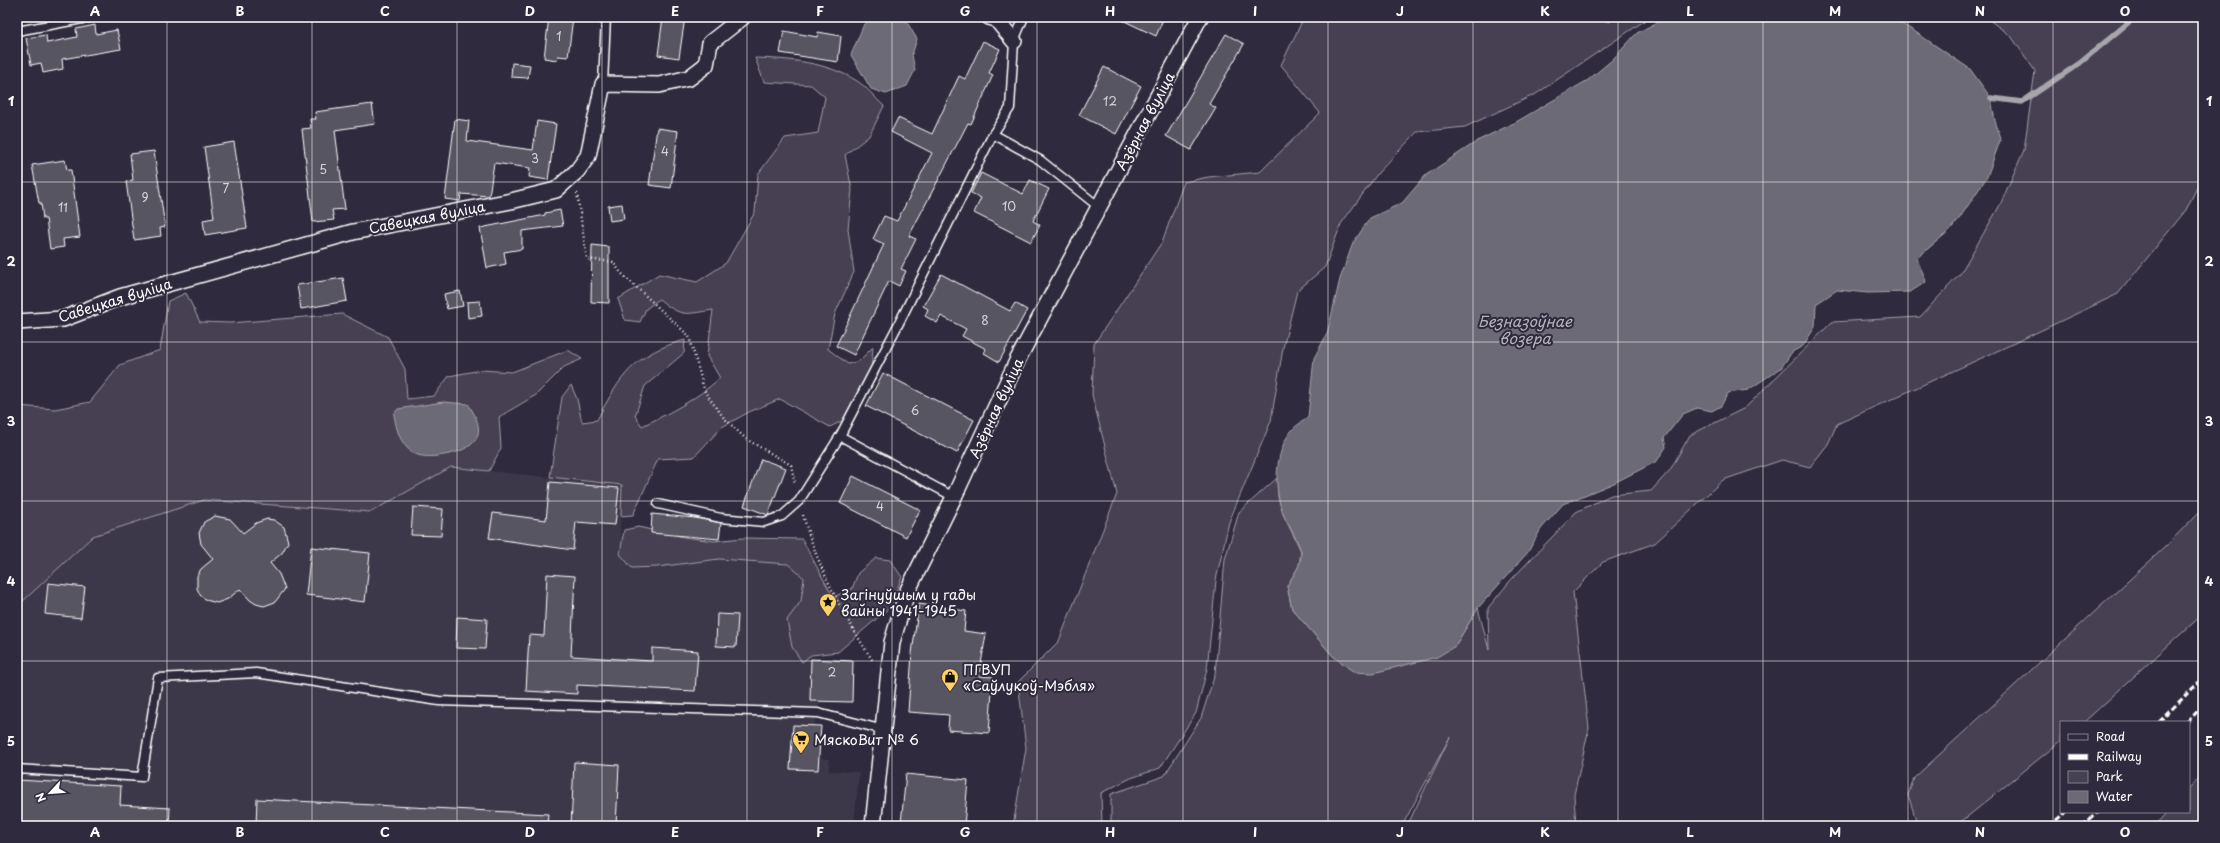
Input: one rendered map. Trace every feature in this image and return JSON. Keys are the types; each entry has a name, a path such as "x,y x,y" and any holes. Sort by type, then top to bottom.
{"street":[{"path":"603,84 659,85 689,78 706,65 710,43 743,17"},
{"path":"989,17 996,20 1014,41"},
{"name":"Азёрная вуліца","path":"873,826 892,642 907,592 954,497 1018,359 1200,17"},
{"name":"Савецкая вуліца","path":"17,322 63,319 120,297 353,232 511,201 556,190 574,174 588,156 603,84"}],"lane":[{"path":"17,31 92,17"},
{"path":"603,84 606,17"},
{"path":"658,504 721,518 764,522 782,516 799,501 840,436 899,323 993,134 1010,108 1014,41 1024,17"},
{"path":"993,134 1040,160 1099,207"},
{"path":"840,436 954,497"},
{"path":"17,769 142,777 158,678 256,673 439,702 818,713 884,730"}],"path":[{"path":"574,174 587,259 613,262 621,273 689,336 705,392 724,418 746,439 791,465 811,544 831,591 888,683"}],"shaded area":[{"path":"451,467 622,485 620,536 795,549 805,564 811,659 853,661 852,702 820,701 814,726 821,726 819,758 829,759 829,771 859,772 854,826 17,826 17,602 21,603 93,536 204,500 371,512"}],"green space":[{"path":"1304,17 1587,17 1610,22 1613,17 1650,17 1536,94 1465,127 1417,132 1378,173 1341,224 1325,267 1297,291 1283,348 1271,421 1229,522 1216,580 1207,669 1196,713 1160,768 1131,778 1101,793 1102,826 1013,826 1026,748 1018,682 1059,641 1117,494 1092,395 1094,344 1162,242 1184,182 1208,177 1260,172 1320,113 1281,65"},
{"path":"1985,17 2203,17 2203,175 2186,210 2118,294 1837,424 1828,444 1810,467 1782,460 1723,480 1655,543 1603,562 1573,592 1589,728 1574,795 1576,826 1407,826 1450,737 1402,826 1111,826 1111,794 1164,776 1201,718 1215,674 1225,559 1239,512 1277,478 1278,497 1283,514 1301,551 1299,566 1287,586 1292,609 1333,656 1354,672 1455,646 1478,608 1489,650 1488,608 1510,581 1576,512 1611,495 1651,491 1670,470 1690,435 1745,408 1832,322 1920,317 1960,274 2000,205 2024,150 2035,71 2011,36"},
{"path":"755,58 781,59 808,63 833,70 861,83 884,106 869,136 845,155 852,190 848,229 854,272 835,314 828,349 848,364 859,361 873,347 871,373 842,421 830,427 780,399 749,412 722,427 694,457 658,459 633,515 621,516 622,485 550,477 562,397 571,385 577,399 582,422 597,420 613,391 631,368 641,359 653,352 668,345 685,340 684,353 645,386 635,416 642,426 683,405 702,393 720,378 707,356 713,310 696,313 679,312 659,299 646,309 640,322 625,320 618,299 659,274 697,282 726,263 755,212 758,174 785,138 818,133 825,97 811,85 764,82"},
{"path":"186,293 200,322 230,323 342,314 388,337 405,369 407,399 434,396 449,376 481,370 512,372 568,350 582,359 564,367 536,395 499,417 501,448 489,471 451,467 371,512 204,500 93,536 21,603 17,602 17,406 55,409 90,402 120,365 160,350 168,301"},
{"path":"2203,508 2203,614 2085,721 2060,721 2060,742 1956,826 1918,826 1908,795 1914,778 2165,547"},
{"path":"638,527 684,537 714,541 743,538 802,539 833,597 852,589 858,573 876,558 890,560 902,577 889,608 838,652 811,655 802,662 792,647 787,620 801,601 804,578 788,564 719,559 657,567 632,568 620,554 624,530"},
{"path":"2203,773 2203,826 2154,826 2166,813 2190,813 2190,787"}],"water":[{"path":"874,17 905,19 917,39 912,55 915,70 907,86 886,94 871,89 851,55 864,24"},
{"name":"Безназоўнае возера","path":"1667,17 1890,17 1914,31 1970,69 1991,98 1995,121 2001,138 1987,177 1959,219 1949,231 1917,258 1926,282 1910,292 1868,293 1837,290 1816,304 1815,327 1803,346 1792,352 1781,368 1748,390 1728,393 1721,406 1712,411 1697,408 1683,414 1664,438 1666,447 1657,461 1614,483 1563,504 1541,529 1528,552 1478,608 1455,646 1437,657 1373,673 1354,672 1333,656 1292,609 1287,586 1299,566 1301,552 1280,506 1277,483 1277,470 1282,447 1294,428 1308,417 1314,358 1327,334 1340,279 1353,243 1370,218 1402,203 1426,175 1479,140 1516,122 1588,80 1612,60 1637,33"},
{"path":"443,402 468,404 474,414 479,430 474,442 468,447 459,451 438,456 418,455 412,452 400,438 394,414 398,409"}],"building":[{"path":"549,17 573,17 568,57 558,56 557,60 544,58"},
{"path":"663,17 685,17 679,58 658,55"},
{"path":"1116,17 1164,17 1156,36"},
{"path":"95,25 96,34 117,30 121,49 62,59 63,69 43,73 41,63 31,65 26,38 46,35 47,43 77,37 76,29"},
{"path":"784,31 817,37 818,32 841,36 838,62 780,53"},
{"path":"1226,34 1244,44 1209,104 1216,108 1191,150 1166,136"},
{"path":"983,41 1000,49 989,73 993,75 971,124 968,123 909,236 916,239 901,269 906,271 899,286 889,281 854,355 836,346 884,244 873,239 884,216 897,221 932,153 891,132 898,118 932,134 959,76 965,79"},
{"path":"512,63 530,65 528,78 511,77"},
{"path":"1104,67 1141,86 1116,134 1079,115"},
{"path":"372,104 375,124 335,130 345,209 332,210 334,220 313,222 302,129 311,128 310,119 316,119 315,112"},
{"path":"455,119 469,121 467,141 533,150 537,121 556,124 548,180 529,177 530,168 494,163 489,196 461,194 460,201 445,199"},
{"path":"657,128 678,131 671,188 649,185"},
{"path":"234,142 247,228 205,235 203,220 214,218 204,147"},
{"path":"154,151 165,227 160,228 161,236 134,240 126,181 133,180 130,154"},
{"path":"65,160 67,170 71,170 80,237 63,239 64,247 50,249 46,219 43,219 41,203 39,203 32,165"},
{"path":"981,173 1023,194 1030,180 1049,189 1033,221 1040,225 1031,242 974,213 981,198 971,193"},
{"path":"622,204 624,219 610,221 608,206"},
{"path":"560,210 563,226 522,231 522,249 504,252 506,264 487,268 480,228 545,215 545,213"},
{"path":"592,245 609,247 609,303 591,302"},
{"path":"941,274 1010,311 1015,303 1027,310 999,362 984,353 986,349 962,336 966,329 941,316 937,323 925,316 928,309 923,306"},
{"path":"343,278 347,301 301,309 297,285"},
{"path":"460,291 463,306 447,309 444,294"},
{"path":"480,301 482,316 468,318 467,302"},
{"path":"883,373 974,420 957,453 866,406"},
{"path":"761,459 786,468 768,515 744,506"},
{"path":"853,476 920,510 906,537 840,503"},
{"path":"550,482 619,488 615,525 576,522 573,550 489,538 493,513 546,520"},
{"path":"413,507 443,509 441,536 411,535"},
{"path":"652,514 695,518 721,523 719,539 651,533"},
{"path":"215,516 230,519 243,533 256,523 267,519 274,520 284,527 288,542 282,553 270,563 279,574 285,589 275,602 264,606 256,604 240,589 228,599 217,603 206,600 200,595 197,588 197,576 201,569 213,559 201,544 199,533 204,522"},
{"path":"311,547 370,553 365,602 306,595"},
{"path":"547,574 575,576 571,656 652,661 652,648 698,651 695,691 577,685 577,694 526,691 529,635 544,636"},
{"path":"48,583 85,587 81,618 45,614"},
{"path":"919,604 966,611 964,631 986,634 979,676 993,677 989,733 948,730 949,715 908,712 912,653"},
{"path":"717,614 738,615 736,647 716,646"},
{"path":"457,617 487,619 485,649 456,648"},
{"path":"811,659 853,661 852,702 810,701"},
{"name":"МяскоВит № 6","path":"793,725 821,726 818,770 790,769"},
{"path":"574,762 619,765 616,826 571,826"},
{"path":"906,774 968,780 964,826 901,823"},
{"path":"17,780 121,786 120,805 170,808 169,826 17,826"},
{"path":"257,799 548,814 547,826 256,826"}],"waterway":[{"path":"1991,98 2022,102 2080,63 2135,17"}],"railway":[{"path":"2160,721 2203,678"},
{"path":"2188,721 2203,706"},
{"path":"2049,826 2065,813"},
{"path":"2082,826 2097,813"}],"place":[{"name":"Загінуўшым у гады вайны 1941-1945","path":"828,617"},
{"name":"ПГВУП «Саўлукоў-Мэбля»","path":"950,692"},
{"name":"МяскоВит № 6","path":"801,754"}]}
